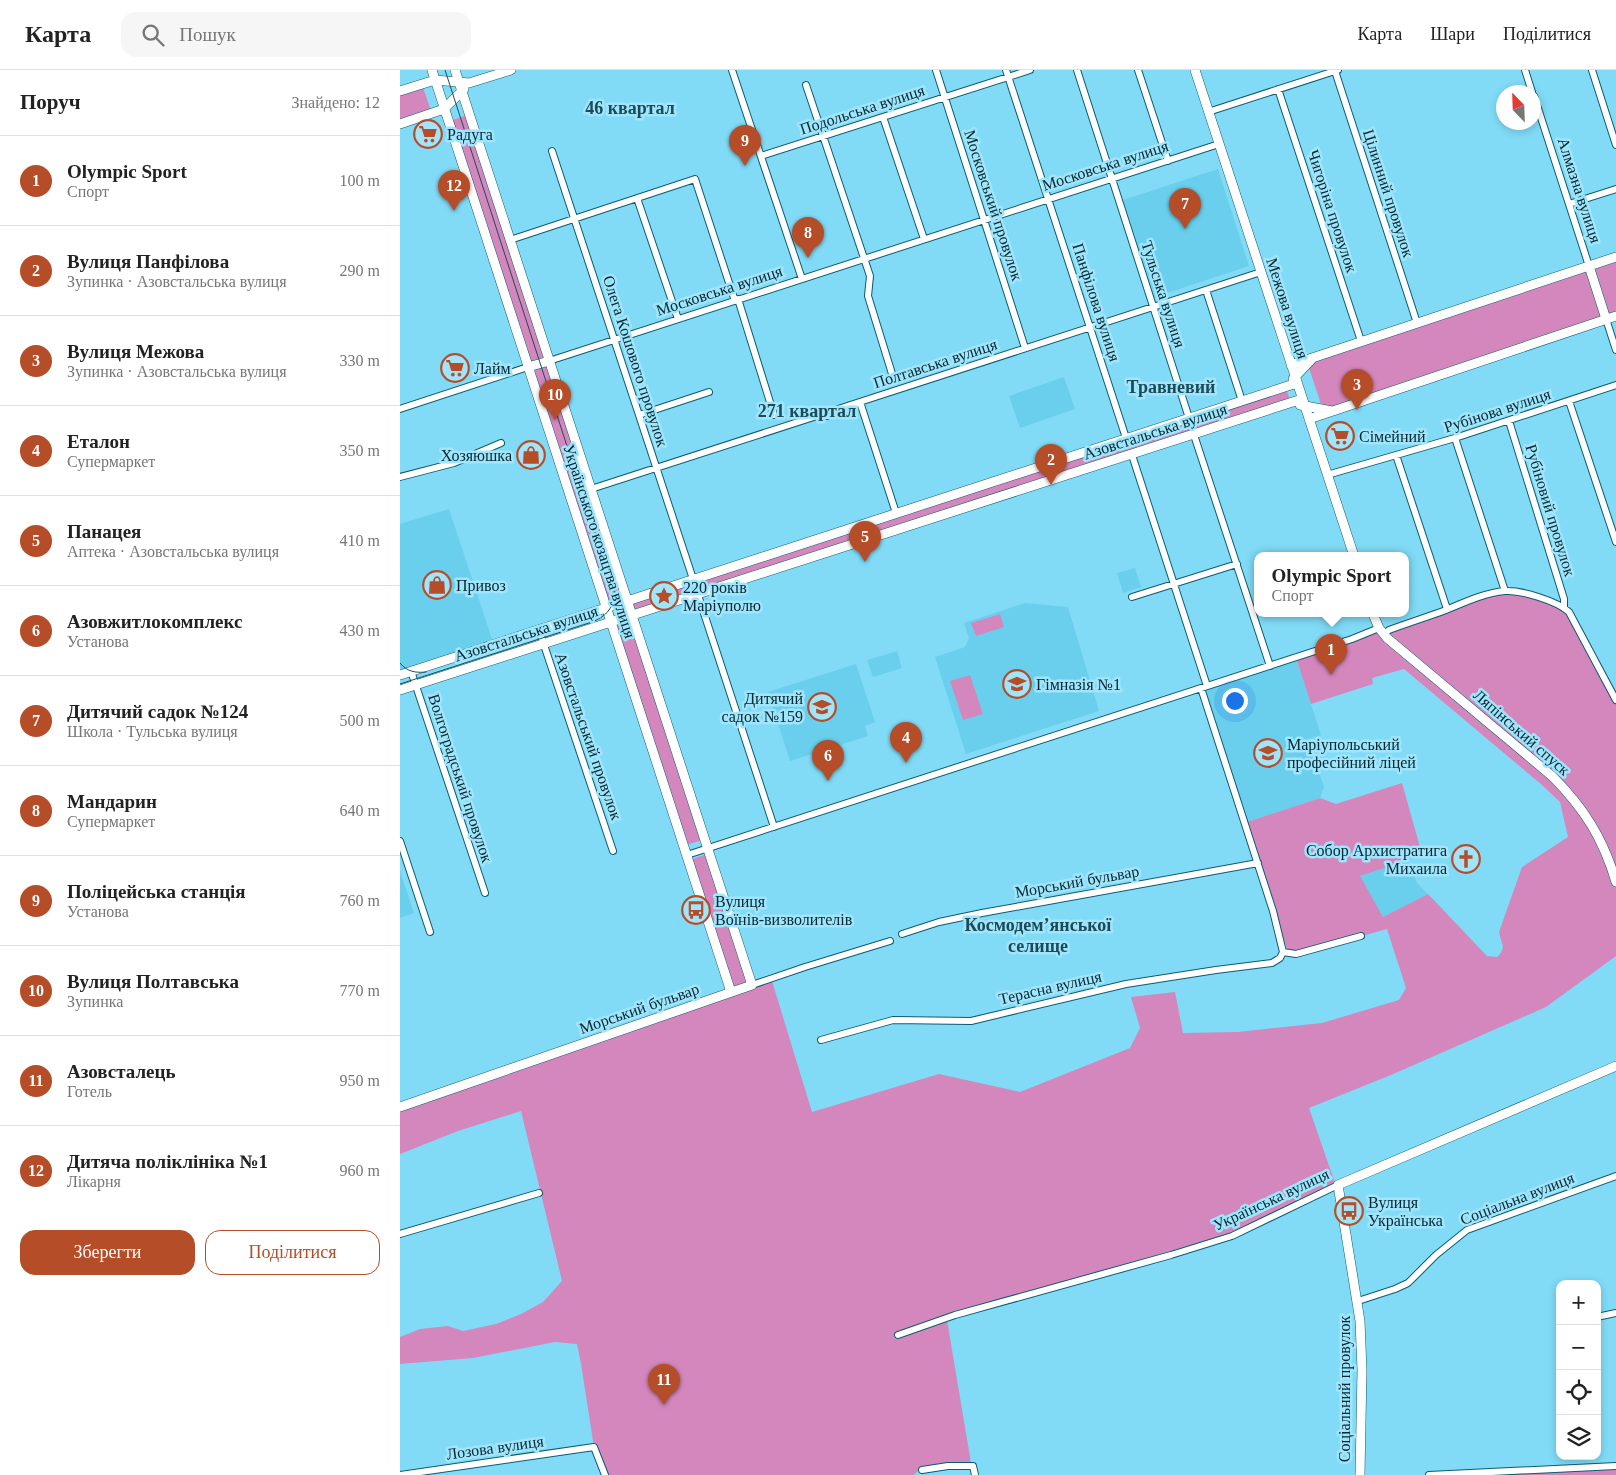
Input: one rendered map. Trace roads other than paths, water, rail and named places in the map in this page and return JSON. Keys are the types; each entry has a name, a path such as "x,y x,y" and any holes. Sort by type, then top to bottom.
{"street":[{"name":"Українського козацтва вулиця","path":"432,70 731,992"},
{"name":"Українського козацтва вулиця","path":"455,70 752,985"},
{"path":"400,124 444,109 460,87 511,70"},
{"path":"732,70 802,279"},
{"name":"Московський провулок","path":"936,70 1025,348"},
{"name":"Подольська вулиця","path":"761,156 944,97 1007,73 1030,70"},
{"name":"Тульська вулиця","path":"1077,70 1189,418"},
{"path":"1138,70 1168,161"},
{"name":"Межова вулиця","path":"1195,70 1353,552"},
{"path":"1208,112 1336,70"},
{"name":"Цілинний провулок","path":"1336,70 1417,323"},
{"name":"Алмазна вулиця","path":"1525,70 1530,85"},
{"path":"1592,70 1616,145"},
{"name":"Панфілова вулиця","path":"1007,73 1174,584 1204,687"},
{"path":"400,92 435,80 460,87"},
{"path":"806,84 870,276 868,296 893,377"},
{"name":"Чигоріна провулок","path":"1278,89 1361,342"},
{"path":"883,117 924,239"},
{"name":"Алмазна вулиця","path":"1541,118 1616,350"},
{"name":"Московська вулиця","path":"400,409 1219,144"},
{"name":"Олега Кошового провулок","path":"552,152 693,579"},
{"path":"510,240 695,179 774,415"},
{"path":"1569,204 1616,189"},
{"path":"637,198 678,319"},
{"name":"Азовстальська вулиця","path":"1291,365 1616,257"},
{"name":"Полтавська вулиця","path":"591,489 823,414 827,416 835,410 1261,272"},
{"path":"1206,290 1242,401"},
{"path":"1309,419 1616,316"},
{"name":"Азовстальська вулиця","path":"400,675 1285,387 1296,380 1313,358"},
{"name":"Рубінова вулиця","path":"1327,475 1509,421 1616,385"},
{"path":"639,415 708,392"},
{"path":"1568,401 1616,542"},
{"path":"860,402 901,529"},
{"path":"1303,402 1332,411"},
{"name":"Азовстальська вулиця","path":"400,690 1291,403 1303,402"},
{"name":"Рубіновий провулок","path":"1509,421 1564,599 1564,607"},
{"path":"1194,435 1254,617"},
{"path":"1454,438 1505,591"},
{"path":"400,477 454,463 501,443"},
{"path":"1396,455 1447,609"},
{"path":"1047,464 1052,480"},
{"path":"1132,597 1237,564"},
{"path":"687,856 1352,639 1388,630 1472,599 1505,591 1530,595 1564,607 1569,612 1615,695"},
{"path":"698,595 774,827"},
{"path":"1254,617 1270,666"},
{"path":"1374,617 1381,631"},
{"name":"Азовстальський провулок","path":"539,630 613,851"},
{"name":"Ляпінський спуск","path":"1381,631 1552,776 1568,792 1593,826 1605,849 1616,882"},
{"name":"Волгоградський провулок","path":"411,671 485,893"},
{"path":"1204,687 1284,952"},
{"path":"400,841 430,932"},
{"name":"Морський бульвар","path":"902,934 939,922 982,913 1258,864"},
{"name":"Терасна вулиця","path":"821,1040 892,1020 971,1021 1126,984 1272,963 1280,958 1284,952 1296,954 1361,936"},
{"name":"Морський бульвар","path":"400,1107 731,992 890,941"},
{"name":"Українська вулиця","path":"898,1335 955,1315 1232,1236 1338,1185 1616,1066"},
{"name":"Соціальна вулиця","path":"1358,1300 1408,1283 1436,1255 1466,1230 1616,1176"},
{"name":"Соціальний провулок","path":"1338,1185 1358,1300 1362,1339 1360,1475"},
{"path":"400,1234 539,1192"},
{"path":"1601,1316 1616,1313"},
{"name":"Лозова вулиця","path":"400,1475 594,1446 605,1475"},
{"path":"922,1470 948,1466 973,1466 975,1475"},
{"path":"1429,1475 1616,1466"}],"tram line":[{"path":"400,684 592,622 608,612 615,594 445,70"},
{"path":"400,663 412,671 426,672"}],"place":[{"name":"Радуга","path":"428,134"},
{"name":"Поліцейська станція","path":"745,166"},
{"name":"Дитяча поліклініка №1","path":"454,211"},
{"name":"Дитячий садок №124","path":"1185,229"},
{"name":"Мандарин","path":"808,258"},
{"name":"Лайм","path":"455,368"},
{"name":"Вулиця Межова","path":"1357,410"},
{"name":"Вулиця Полтавська","path":"555,420"},
{"name":"Сімейний","path":"1340,436"},
{"name":"Хозяюшка","path":"531,455"},
{"name":"Вулиця Панфілова","path":"1051,485"},
{"name":"Панацея","path":"865,562"},
{"name":"Привоз","path":"437,585"},
{"name":"220 років Маріуполю","path":"664,596"},
{"name":"Olympic Sport","path":"1331,675"},
{"name":"Гімназія №1","path":"1017,684"},
{"name":"Дитячий садок №159","path":"822,707"},
{"name":"Маріупольський професійний ліцей","path":"1268,753"},
{"name":"Еталон","path":"906,763"},
{"name":"Азовжитлокомплекс","path":"828,781"},
{"name":"Собор Архистратига Михаила","path":"1466,859"},
{"name":"Вулиця Воїнів-визволителів","path":"696,910"},
{"name":"Вулиця Українська","path":"1349,1211"},
{"name":"Азовсталець","path":"664,1405"}],"district":[{"name":"46 квартал","path":"630,108"},
{"name":"Травневий","path":"1171,387"},
{"name":"271 квартал","path":"807,411"},
{"name":"Космодем’янської селище","path":"1038,935"}]}
